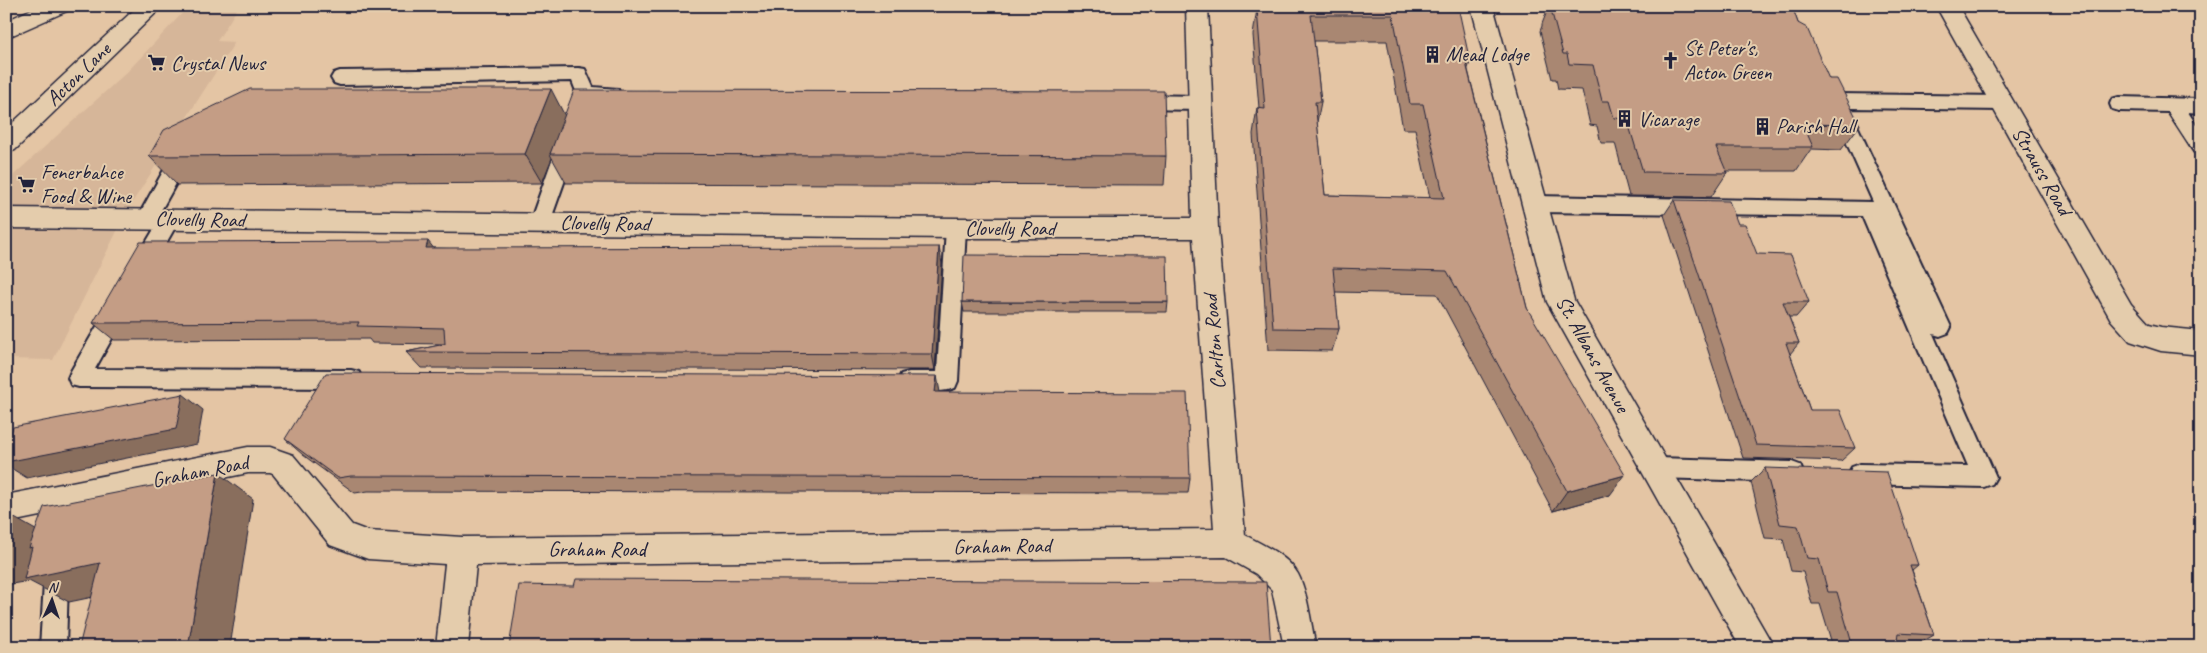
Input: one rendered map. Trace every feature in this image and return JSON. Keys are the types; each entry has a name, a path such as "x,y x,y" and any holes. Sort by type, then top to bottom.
{"street":[{"path":"6,30 59,6"},
{"name":"Acton Lane","path":"6,144 152,6"},
{"name":"Carlton Road","path":"1197,6 1205,228 1230,543"},
{"name":"St. Albans Avenue","path":"1482,6 1561,302 1758,647"},
{"name":"Strauss Road","path":"1947,6 2121,312 2140,332 2161,339 2201,343"},
{"name":"Clovelly Road","path":"6,218 540,222 956,228 1205,228"},
{"name":"Graham Road","path":"6,509 79,507 248,460 270,460 283,464 341,535 368,545 462,551 1230,543"},
{"path":"1230,543 1267,564 1286,583 1300,647"},
{"path":"452,647 462,551"}],"lane":[{"path":"340,78 579,74 586,94 579,112"},
{"path":"586,94 626,94"},
{"path":"1940,328 1837,101 2003,103"},
{"path":"1122,102 1202,104"},
{"path":"2119,104 2201,106"},
{"path":"2173,105 2201,147"},
{"path":"540,222 572,130"},
{"path":"201,144 183,152 158,219 79,378 368,379"},
{"path":"1535,204 1869,208 1984,477 1657,468"},
{"path":"887,381 947,381 956,228"},
{"path":"53,647 56,583 68,546"}],"shaded area":[{"path":"189,6 239,6 217,41 235,42 128,209 53,360 6,359 6,182 127,72"}],"building":[{"path":"1276,6 1445,6 1446,10 1459,11 1470,62 1466,63 1527,308 1625,475 1567,491 1447,271 1333,268 1339,329 1273,328 1257,108 1265,109 1257,9 1276,9","holes":["1311,15 1393,15 1410,104 1423,104 1444,198 1325,195 1315,102 1321,102"]},
{"path":"1550,6 1792,6 1798,23 1807,28 1829,79 1837,79 1860,125 1803,124 1813,147 1716,147 1727,173 1643,172 1627,119 1614,118 1609,101 1602,101 1593,65 1569,64 1567,54 1563,54"},
{"path":"250,89 551,89 525,154 149,156 164,130"},
{"path":"574,90 1164,91 1166,156 550,154"},
{"path":"1674,200 1729,201 1738,224 1745,224 1757,254 1791,255 1809,302 1783,302 1799,343 1786,343 1810,410 1840,410 1855,448 1756,445"},
{"path":"428,241 426,248 939,247 932,354 406,352 445,344 444,328 357,326 359,322 93,323 140,242"},
{"path":"964,255 1167,256 1168,302 962,302"},
{"path":"326,373 937,376 935,392 1187,393 1190,478 351,476 338,478 285,439"},
{"path":"183,394 176,429 6,462 6,448 13,427"},
{"path":"1765,468 1887,472 1918,565 1910,565 1934,635 1898,633 1896,647 1853,647 1837,592 1828,592 1819,559 1807,558 1798,526 1780,524"},
{"path":"218,473 188,647 79,647 100,563 24,579 32,547 29,548 44,507"},
{"path":"11,516 6,530 6,517"},
{"path":"576,579 1266,582 1271,647 509,647 519,585 574,586"}],"place":[{"name":"Mead Lodge","path":"1432,54"},
{"name":"St Peter's, Acton Green","path":"1670,60"},
{"name":"Crystal News","path":"157,63"},
{"name":"Vicarage","path":"1624,119"},
{"name":"Parish Hall","path":"1762,126"},
{"name":"Fenerbahce Food & Wine","path":"27,184"}]}
